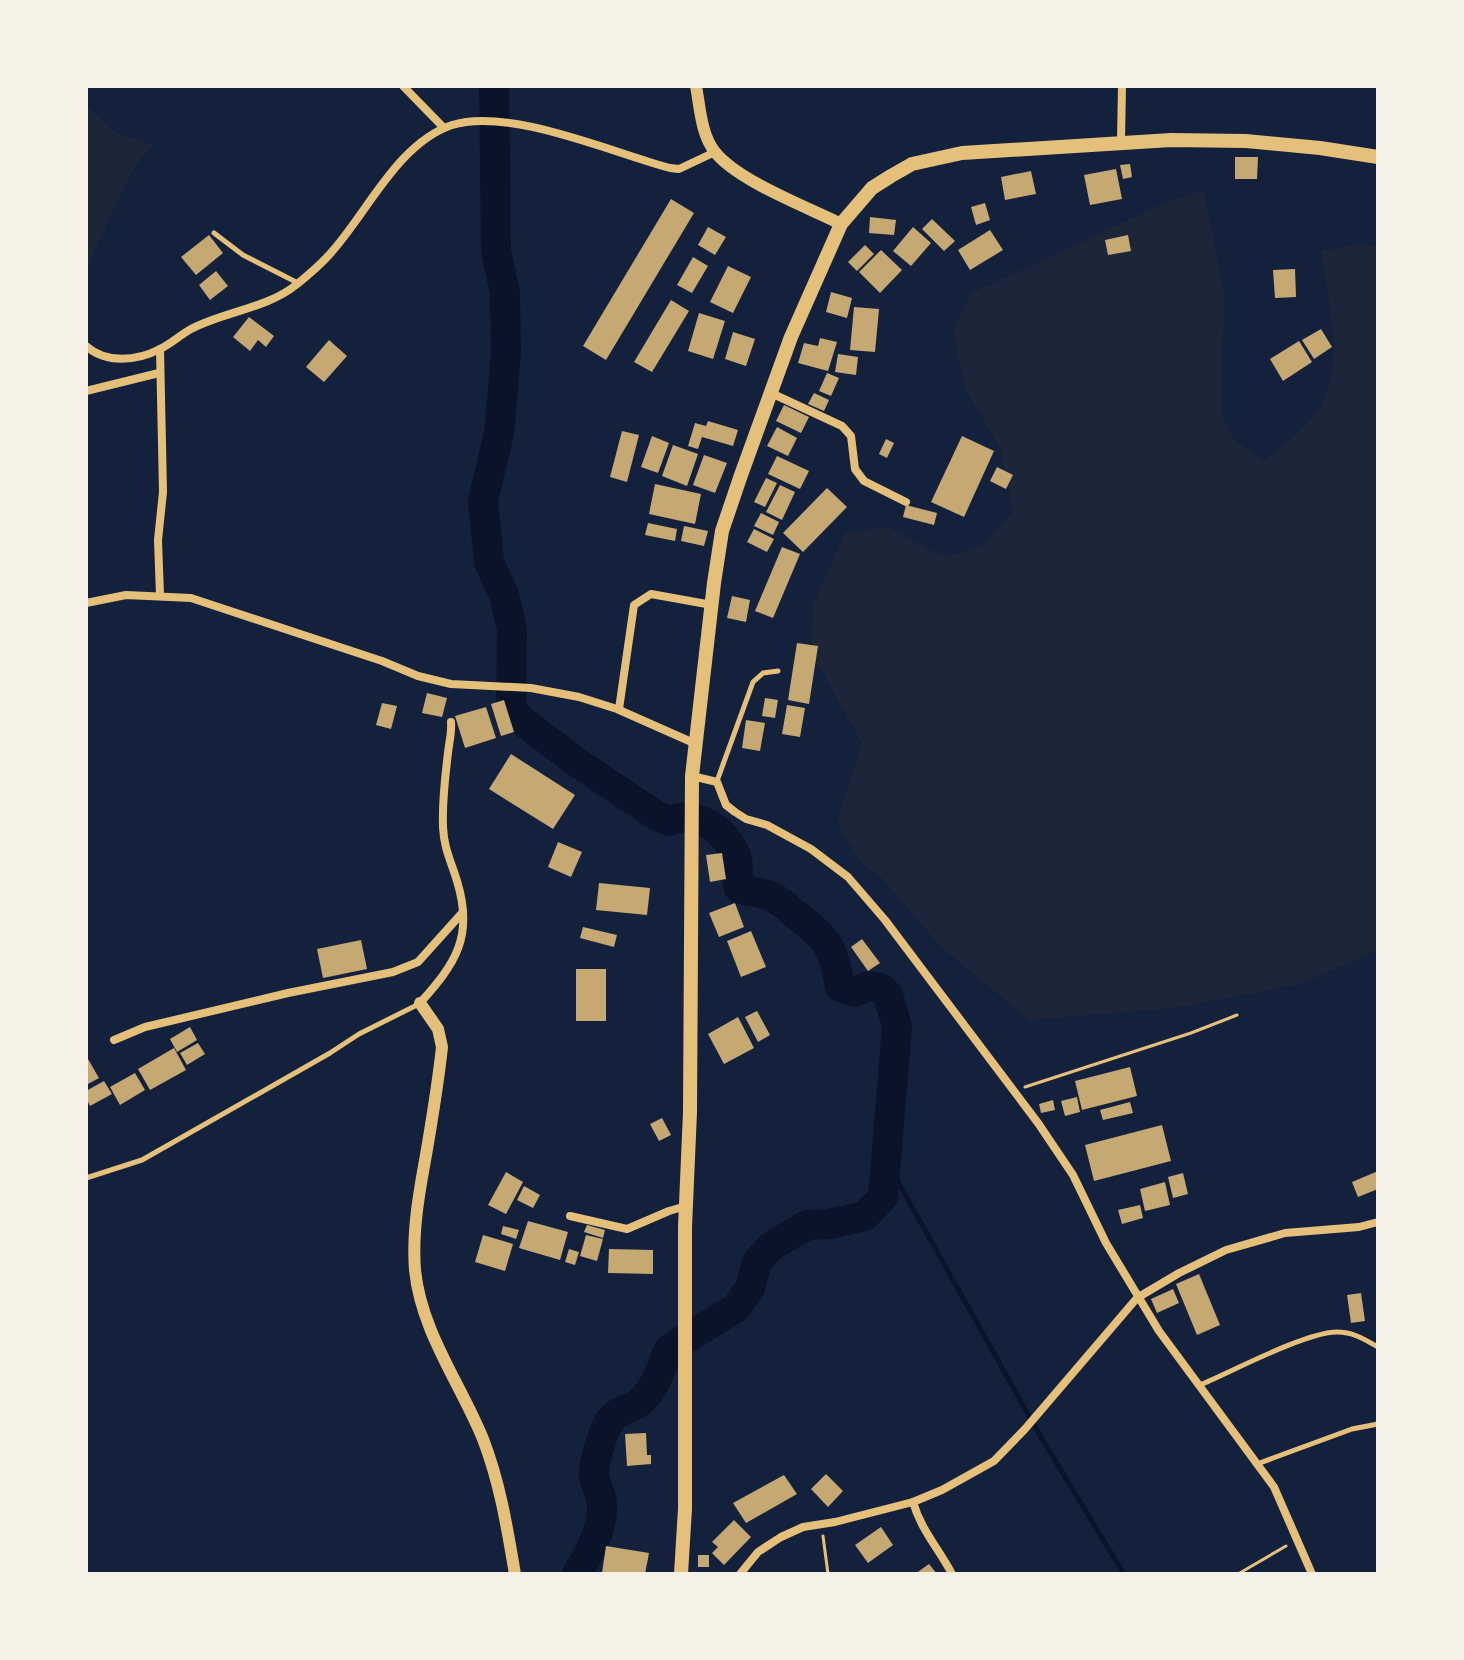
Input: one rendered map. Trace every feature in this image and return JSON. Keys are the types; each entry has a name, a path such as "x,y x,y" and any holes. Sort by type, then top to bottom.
{"main road":[{"path":"681,1574 685,1509 692,776 712,605 722,531 791,337 841,224 872,188 912,164 962,153 1121,141 1246,141 1378,157"}],"street":[{"path":"403,86 444,128"},
{"path":"696,86 706,135 715,152 751,179 841,224"},
{"path":"1121,141 1122,86"},
{"path":"86,346 104,357 124,358 160,349 207,321 276,298 328,256 404,159 430,135 444,128 470,122 518,125 558,133 679,169 715,152"},
{"path":"160,349 163,492 158,540 160,595"},
{"path":"86,391 159,373"},
{"path":"771,393 842,426 851,436 855,469 864,481 906,502"},
{"path":"619,709 634,605 651,594 712,605"},
{"path":"86,603 126,595 191,598 228,608 418,676 451,684 550,690 619,709 697,745"},
{"path":"451,722 442,808 443,831 446,856 456,878 463,912 463,939 453,961 420,1003 438,1029 442,1047 416,1215 415,1269 422,1303 458,1391 482,1436 498,1482 505,1505 515,1574"},
{"path":"692,776 717,782 726,805 746,819 767,825 811,849 848,877 885,920 1073,1175 1137,1298 1284,1506 1312,1574"},
{"path":"114,1040 145,1027 393,972 418,962 463,912"},
{"path":"570,1216 627,1229 686,1206"},
{"path":"740,1574 758,1552 803,1527 913,1502 994,1461 1137,1298 1179,1273 1249,1242 1285,1233 1359,1227 1378,1222"},
{"path":"913,1502 918,1520 952,1574"}],"lane":[{"path":"214,233 243,255 298,283"},
{"path":"717,782 753,682 763,673 778,671"},
{"path":"86,1178 142,1160 359,1034 420,1003"},
{"path":"1199,1386 1320,1335 1334,1332 1357,1335 1378,1347"},
{"path":"1257,1464 1352,1429 1378,1424"}],"path":[{"path":"1014,1091 1237,1015"},
{"path":"821,1524 828,1574"},
{"path":"1238,1574 1297,1540"}],"shaded area":[{"path":"86,106 115,132 153,145 135,166 86,268"},
{"path":"1204,190 1224,293 1222,415 1233,439 1264,461 1315,415 1331,378 1333,335 1321,251 1362,243 1378,247 1378,950 1300,984 1175,1008 1029,1020 940,946 881,877 863,865 837,823 862,743 812,653 813,604 845,533 887,527 946,557 981,546 1013,513 1000,448 966,390 953,330 970,294 1162,204"}],"building":[{"path":"1235,157 1258,157 1257,179 1235,179"},
{"path":"1130,164 1132,177 1123,179 1120,165"},
{"path":"1116,169 1122,199 1090,205 1084,175"},
{"path":"1031,171 1036,194 1005,200 1001,177"},
{"path":"671,199 694,213 606,360 583,346"},
{"path":"985,203 990,220 976,225 971,207"},
{"path":"870,217 896,220 894,235 869,233"},
{"path":"932,219 955,241 944,251 922,229"},
{"path":"708,227 726,237 715,255 698,245"},
{"path":"913,227 931,243 911,266 893,251"},
{"path":"990,230 1003,250 970,270 958,250"},
{"path":"209,235 223,253 196,275 181,257"},
{"path":"1128,235 1131,251 1108,255 1105,240"},
{"path":"865,245 874,254 857,271 848,262"},
{"path":"881,250 902,270 880,293 859,272"},
{"path":"693,257 708,266 692,293 677,285"},
{"path":"728,266 751,277 733,313 710,302"},
{"path":"1295,269 1296,297 1275,298 1273,270"},
{"path":"216,271 228,286 210,300 199,285"},
{"path":"831,292 852,298 847,318 826,312"},
{"path":"671,300 689,311 652,372 634,362"},
{"path":"854,307 879,309 875,352 850,350"},
{"path":"699,313 725,321 713,359 688,351"},
{"path":"249,317 274,336 266,347 258,340 250,351 233,337"},
{"path":"1321,329 1332,347 1314,359 1302,340"},
{"path":"733,332 755,339 746,366 725,359"},
{"path":"820,338 837,342 828,371 798,363 804,343 818,346"},
{"path":"329,340 347,356 324,382 306,367"},
{"path":"1299,341 1312,362 1283,381 1270,359"},
{"path":"838,354 858,357 856,375 835,372"},
{"path":"827,373 839,378 831,396 819,391"},
{"path":"814,393 829,400 824,411 808,404"},
{"path":"784,405 809,417 801,433 776,421"},
{"path":"708,421 738,430 733,446 702,437 698,449 688,446 695,423 706,426"},
{"path":"777,427 797,438 788,456 767,446"},
{"path":"622,431 639,435 627,482 610,477"},
{"path":"652,436 669,443 658,473 641,467"},
{"path":"962,436 994,451 964,517 931,502"},
{"path":"886,439 894,443 887,458 879,454"},
{"path":"673,445 698,454 687,486 662,476"},
{"path":"704,455 727,463 715,493 693,485"},
{"path":"777,456 809,471 800,489 768,474"},
{"path":"997,467 1013,475 1006,489 990,481"},
{"path":"766,478 777,483 765,507 754,502"},
{"path":"655,484 701,494 695,524 649,514"},
{"path":"780,485 795,492 782,520 766,512"},
{"path":"827,488 847,507 803,552 783,533"},
{"path":"906,505 937,513 934,525 903,517"},
{"path":"761,513 779,522 773,535 754,526"},
{"path":"648,523 677,529 675,541 645,535"},
{"path":"684,526 708,531 704,546 681,541"},
{"path":"754,529 774,539 767,552 747,542"},
{"path":"782,547 800,554 773,618 755,611"},
{"path":"732,596 750,600 746,622 727,618"},
{"path":"797,643 818,646 809,704 788,700"},
{"path":"427,693 447,698 442,717 422,713"},
{"path":"765,698 778,700 775,718 762,716"},
{"path":"504,700 514,732 501,736 491,704"},
{"path":"382,703 397,706 391,729 376,725"},
{"path":"787,705 805,708 800,737 782,734"},
{"path":"486,707 496,738 465,748 455,716"},
{"path":"746,720 765,723 760,751 742,748"},
{"path":"511,754 575,795 553,829 489,789"},
{"path":"558,842 582,852 571,877 548,867"},
{"path":"722,853 726,879 710,882 706,855"},
{"path":"599,883 650,888 647,915 596,910"},
{"path":"735,903 744,927 719,937 709,913"},
{"path":"583,927 617,935 614,947 580,938"},
{"path":"751,931 766,967 741,977 727,941"},
{"path":"862,939 880,963 868,971 851,947"},
{"path":"361,940 367,969 323,978 317,949"},
{"path":"576,969 606,969 606,1021 576,1021"},
{"path":"757,1011 770,1035 758,1042 745,1017"},
{"path":"738,1017 754,1048 724,1064 708,1034"},
{"path":"190,1027 197,1040 177,1052 170,1039"},
{"path":"198,1043 205,1054 187,1065 180,1053"},
{"path":"174,1048 186,1070 150,1090 138,1069"},
{"path":"88,1059 99,1078 88,1084 86,1061"},
{"path":"1130,1067 1137,1096 1082,1110 1075,1081"},
{"path":"135,1073 145,1090 120,1105 110,1087"},
{"path":"104,1081 112,1094 90,1106 86,1091"},
{"path":"1077,1097 1080,1112 1065,1116 1061,1101"},
{"path":"1053,1100 1055,1110 1041,1113 1039,1104"},
{"path":"1130,1102 1133,1113 1103,1120 1100,1110"},
{"path":"662,1118 671,1135 659,1141 650,1124"},
{"path":"1162,1125 1171,1161 1094,1181 1085,1145"},
{"path":"1378,1171 1378,1189 1358,1197 1352,1182"},
{"path":"506,1172 523,1182 506,1214 488,1205"},
{"path":"1183,1173 1188,1194 1173,1198 1168,1177"},
{"path":"1165,1182 1170,1205 1145,1211 1140,1189"},
{"path":"524,1186 540,1195 533,1208 517,1200"},
{"path":"1140,1205 1143,1218 1122,1224 1118,1210"},
{"path":"528,1221 568,1232 560,1260 519,1248"},
{"path":"587,1225 605,1230 603,1238 584,1232"},
{"path":"503,1226 519,1230 516,1239 501,1234"},
{"path":"483,1235 513,1244 505,1271 475,1262"},
{"path":"586,1235 603,1239 597,1261 580,1256"},
{"path":"569,1249 579,1252 575,1265 565,1262"},
{"path":"609,1249 653,1250 653,1274 608,1273"},
{"path":"1199,1274 1220,1325 1197,1335 1176,1284"},
{"path":"1173,1289 1179,1303 1157,1313 1151,1299"},
{"path":"1361,1293 1365,1321 1351,1323 1347,1295"},
{"path":"646,1433 647,1455 651,1455 651,1464 627,1466 625,1434"},
{"path":"826,1474 843,1491 828,1507 811,1489"},
{"path":"784,1475 797,1494 746,1523 733,1503"},
{"path":"734,1520 751,1537 724,1565 712,1553 718,1547 712,1542"},
{"path":"881,1527 893,1545 868,1563 855,1545"},
{"path":"606,1546 649,1553 645,1574 602,1573"},
{"path":"698,1555 709,1555 709,1567 698,1567"},
{"path":"929,1564 937,1574 915,1574"}],"waterway":[{"path":"494,86 496,251 505,293 506,354 499,433 483,501 489,562 504,595 512,629 511,708 521,720 578,763 657,816 669,821 679,818 699,820 717,830 736,856 739,888 774,898 815,930 831,952 840,987 855,992 868,986 881,988 888,995 897,1026 883,1197 865,1216 807,1225 770,1247 757,1262 750,1288 736,1308 669,1349 658,1377 646,1396 612,1418 601,1440 594,1470 602,1501 600,1523 577,1574"},
{"path":"883,1197 893,1173 1042,1439 1124,1574"}]}
